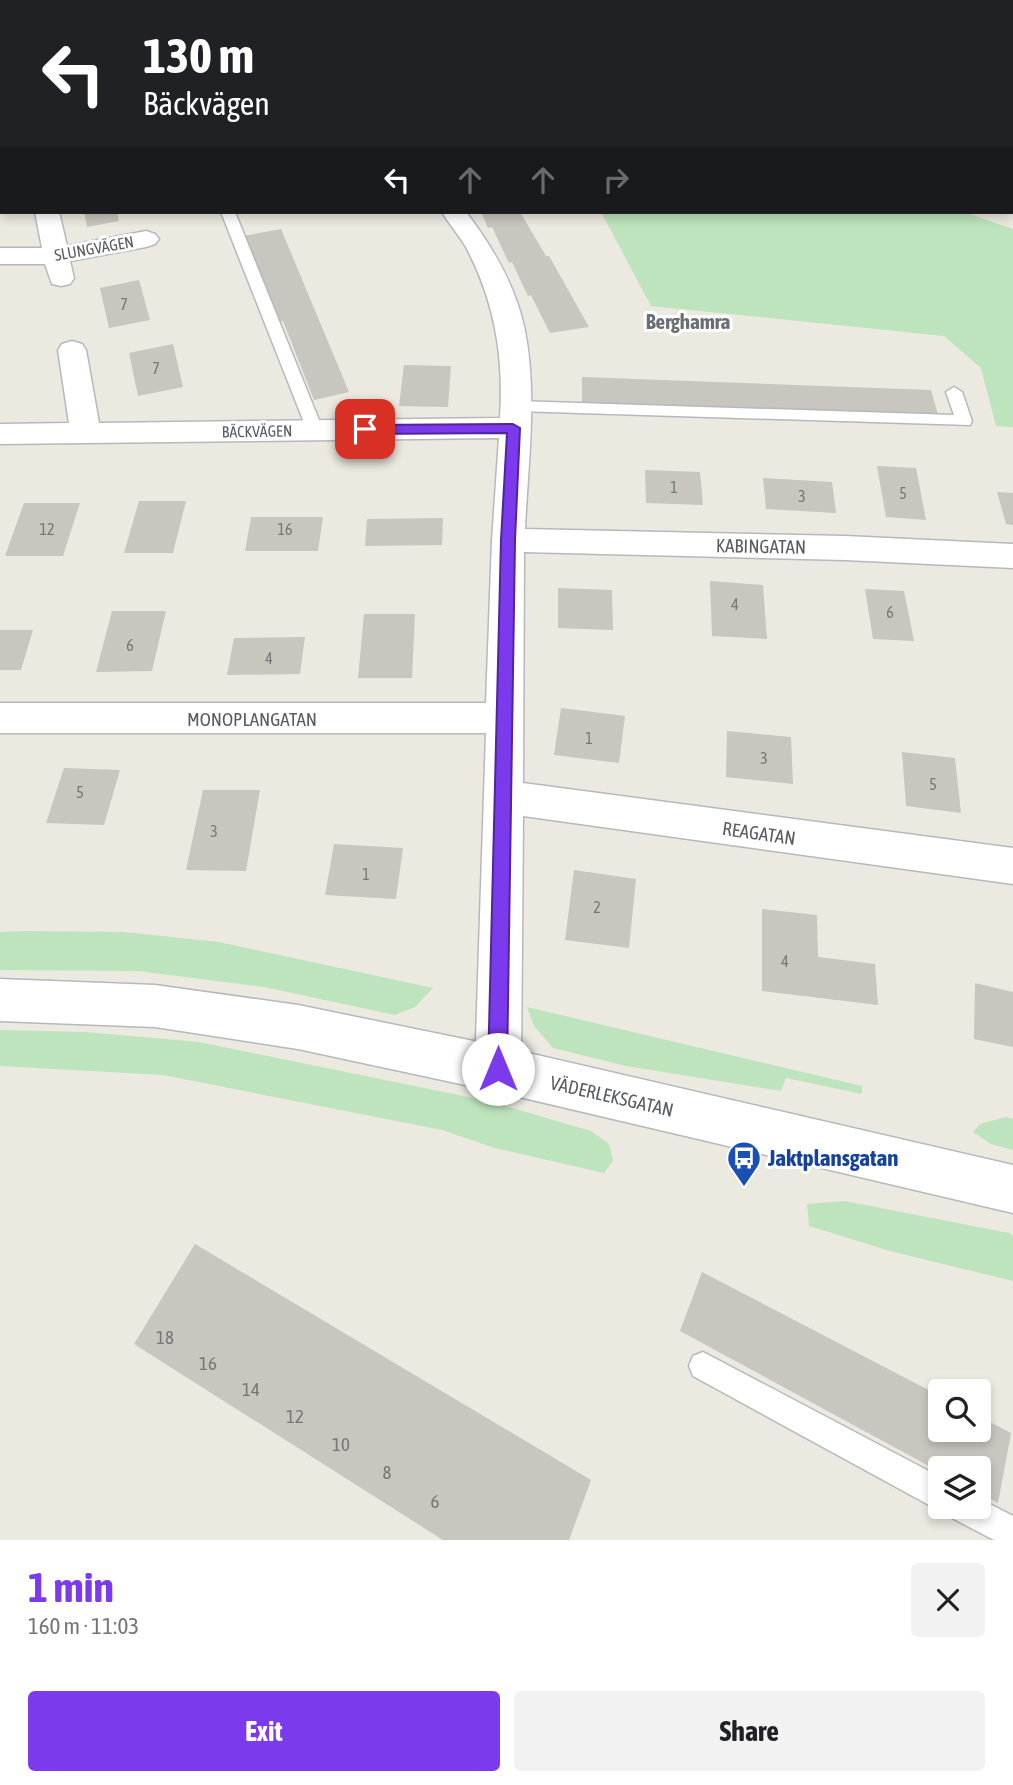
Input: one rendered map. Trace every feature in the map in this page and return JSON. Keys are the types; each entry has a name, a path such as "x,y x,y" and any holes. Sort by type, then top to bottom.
{"street":[{"path":"47,214 58,268"},
{"path":"455,214 477,244 497,284 510,325 517,379 508,540 505,797 497,990 498,1069"},
{"name":"SLUNGVÄGEN","path":"0,256 58,268 146,239"},
{"path":"72,350 86,434"},
{"name":"BÄCKVÄGEN","path":"0,434 315,430 515,417"},
{"name":"KABINGATAN","path":"508,540 845,548 1013,556"},
{"name":"MONOPLANGATAN","path":"0,718 505,718"},
{"name":"REAGATAN","path":"505,797 1013,866"},
{"name":"VÄDERLEKSGATAN","path":"0,1000 155,1006 298,1027 498,1069 1013,1189"}],"lane":[{"path":"229,214 315,430"},
{"path":"515,417 964,421 954,391"},
{"path":"704,1366 928,1487"},
{"path":"986,1519 1013,1534"}],"green space":[{"path":"602,214 969,214 1013,229 1013,427 996,426 981,368 944,336 651,306"},
{"path":"0,932 124,932 219,942 433,988 415,1007 395,1015 264,987 138,971 0,970"},
{"path":"527,1007 862,1086 862,1094 786,1078 781,1091 626,1066 553,1048 534,1026"},
{"path":"0,1030 85,1032 199,1042 488,1101 591,1131 609,1144 613,1161 604,1173 495,1148 442,1130 163,1075 0,1066"},
{"path":"1006,1117 1013,1119 1013,1150 991,1144 973,1132 980,1124"},
{"path":"845,1201 1009,1233 1013,1236 1013,1281 890,1251 809,1226 807,1204"}],"building":[{"path":"84,214 117,214 119,221 87,227"},
{"path":"482,214 521,214 546,256 549,256 589,327 550,333 512,262 509,263 492,227 488,228"},
{"path":"281,229 349,392 314,400 283,321 277,323 244,236"},
{"path":"139,280 150,320 109,328 100,288"},
{"path":"173,344 183,387 138,396 129,353"},
{"path":"404,365 451,366 448,407 399,406"},
{"path":"582,377 931,390 939,418 582,405"},
{"path":"877,466 916,468 926,520 886,517"},
{"path":"645,470 700,472 703,505 646,503"},
{"path":"763,478 832,482 836,513 766,509"},
{"path":"997,492 1013,493 1013,525 1006,524"},
{"path":"139,501 186,501 173,553 124,553"},
{"path":"24,503 80,503 63,556 5,556"},
{"path":"251,517 323,517 318,551 245,551"},
{"path":"443,518 442,545 365,546 367,519"},
{"path":"710,581 763,585 767,639 712,636"},
{"path":"558,588 612,590 613,630 558,628"},
{"path":"865,589 904,591 914,641 873,639"},
{"path":"112,611 166,611 152,671 96,672"},
{"path":"364,614 415,614 412,678 358,678"},
{"path":"0,630 33,630 21,670 0,670"},
{"path":"305,637 300,674 227,675 234,638"},
{"path":"561,708 625,716 619,763 554,755"},
{"path":"727,731 791,737 793,784 726,777"},
{"path":"902,752 955,758 961,813 906,806"},
{"path":"64,768 120,770 104,825 46,823"},
{"path":"203,790 260,790 246,871 186,870"},
{"path":"334,844 403,848 396,899 325,895"},
{"path":"574,870 636,879 629,948 565,940"},
{"path":"762,909 817,915 818,957 875,964 878,1005 762,991"},
{"path":"975,983 1013,992 1013,1047 974,1039"},
{"path":"195,1244 591,1480 569,1540 443,1540 134,1344"},
{"path":"702,1272 928,1390 928,1442 991,1442 991,1423 1011,1433 998,1503 991,1499 991,1456 928,1456 928,1465 680,1331"}],"place":[{"name":"Jaktplansgatan","path":"744,1188"}],"district":[{"name":"Berghamra","path":"688,322"}],"route":[{"path":"365,429 513,428 508,540 505,797 497,990 498,1069"}]}
